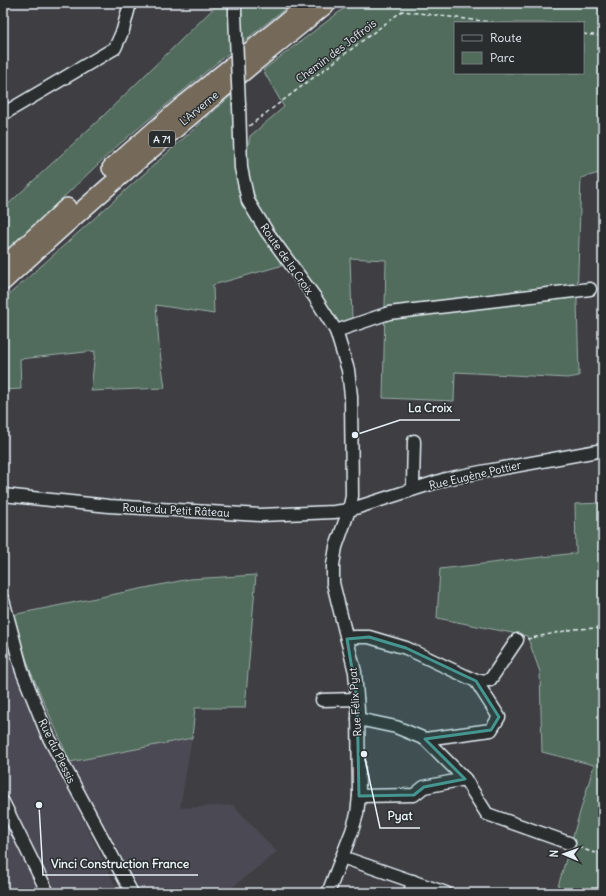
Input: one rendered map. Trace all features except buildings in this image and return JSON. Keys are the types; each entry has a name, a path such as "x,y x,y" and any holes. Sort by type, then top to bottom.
{"highway":[{"name":"L'Arverne","path":"3,266 39,232 182,106 308,3"},
{"name":"L'Arverne","path":"3,282 190,115 328,3"}],"street":[{"path":"3,114 115,48 123,30 130,3"},
{"name":"Route de la Croix","path":"235,8 241,168 248,201 267,232 314,296 336,331 348,370 352,396 352,496 349,510"},
{"path":"336,331 389,313 590,289"},
{"path":"414,441 414,489"},
{"name":"Rue Eugène Pottier","path":"349,510 446,479 603,450"},
{"name":"Route du Petit Râteau","path":"3,495 109,506 260,515 349,510"},
{"name":"Rue Félix Pyat","path":"328,893 355,820 359,796 358,719 355,672 340,618 333,583 333,565 340,534 349,510"},
{"name":"Rue du Plessis","path":"3,600 22,671 48,736 132,893"},
{"path":"347,639 354,637 369,637 406,648 476,682 499,718 491,730 425,739"},
{"path":"476,682 490,680 517,640"},
{"path":"322,700 357,699"},
{"path":"358,719 396,727 425,739 465,779 487,814 569,843"},
{"path":"359,796 414,794 424,787 465,779"},
{"path":"3,802 48,893"},
{"path":"342,857 412,887 446,893"}],"path":[{"name":"Chemin des Joffrois","path":"240,128 248,126 402,11 490,22"},
{"path":"584,34 603,36"},
{"path":"517,640 574,629 603,628"},
{"path":"569,843 591,852 603,854"}],"highlighted area":[{"path":"369,637 406,648 476,681 499,717 491,730 425,739 465,779 424,787 414,795 359,796 357,699 347,639"}],"shaded area":[{"path":"3,625 16,677 33,717 119,893 3,893"},
{"path":"192,738 180,808 233,805 277,852 225,893 142,893 70,762"}],"green space":[{"path":"219,3 292,3 214,65 116,147 3,255 3,209 104,115"},
{"path":"351,3 603,3 603,172 581,178 577,301 579,376 568,378 455,372 454,401 383,398 386,260 350,258 352,318 340,325 259,207 250,183 246,158 250,136 284,107 263,70"},
{"path":"232,95 238,188 287,264 213,285 214,314 156,305 159,345 165,388 91,391 95,351 20,359 21,389 3,390 3,300"},
{"path":"603,503 603,893 556,893 594,765 542,752 540,672 527,636 437,618 440,569 576,553 575,504"},
{"path":"256,575 245,708 195,708 192,738 70,762 30,670 12,615 189,579"}],"place":[{"name":"La Croix","path":"355,435"},
{"name":"Pyat","path":"364,754"},
{"name":"Vinci Construction France","path":"39,805"}]}
